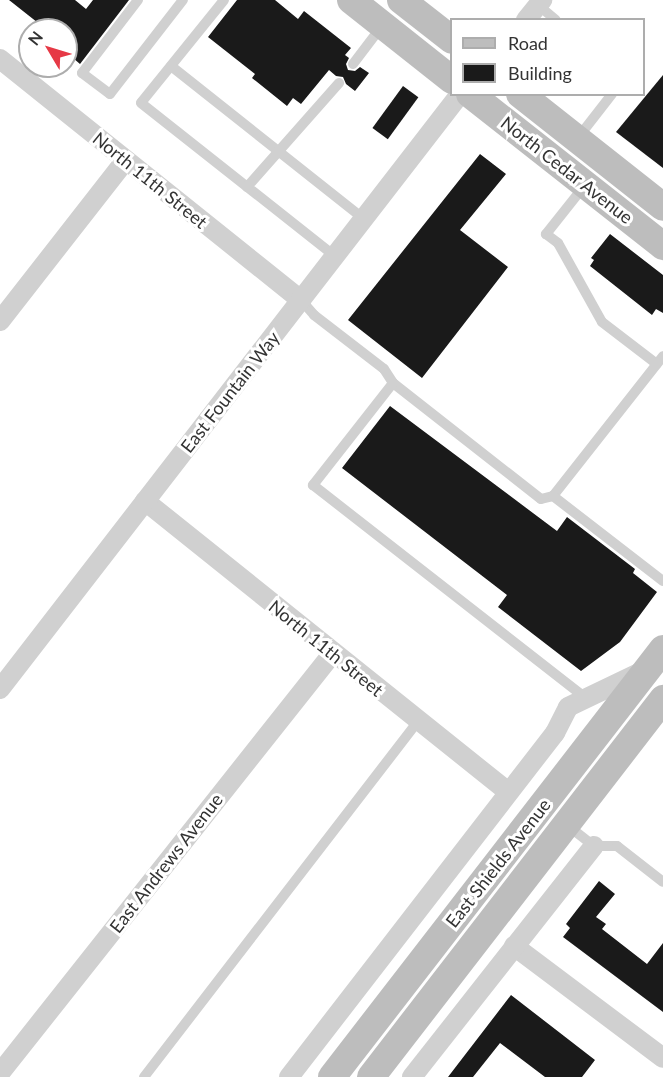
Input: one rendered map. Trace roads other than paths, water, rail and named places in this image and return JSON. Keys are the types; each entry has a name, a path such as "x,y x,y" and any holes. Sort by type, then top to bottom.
{"main road":[{"path":"351,0 450,78"},
{"path":"402,0 450,38"},
{"path":"382,25 401,24 450,61"},
{"name":"North Cedar Avenue","path":"473,96 663,246"},
{"path":"502,96 554,138 577,139"},
{"name":"North Cedar Avenue","path":"523,96 663,207"},
{"path":"585,185 605,186 663,228"},
{"name":"East Shields Avenue","path":"332,1077 655,659"},
{"name":"East Shields Avenue","path":"371,1077 663,699"},
{"path":"492,919 488,911 491,894 571,790 610,718"}],"street":[{"name":"North 11th Street","path":"0,59 301,300"},
{"name":"East Fountain Way","path":"0,689 458,96"},
{"path":"0,321 126,160"},
{"name":"North 11th Street","path":"145,501 332,654 508,792"},
{"name":"East Andrews Avenue","path":"0,1073 332,654"},
{"path":"289,1077 555,733 568,707 655,659"},
{"path":"412,1077 594,846"},
{"path":"514,946 663,1058"}],"lane":[{"path":"138,0 82,73 110,94 183,0"},
{"path":"224,0 141,103 335,256"},
{"path":"535,8 552,18"},
{"path":"353,64 382,25"},
{"path":"171,66 364,219"},
{"path":"247,187 339,83"},
{"path":"577,139 609,98"},
{"path":"301,300 314,315 384,369 393,383 541,499 553,496 660,360 602,322 558,243 546,234 585,185"},
{"path":"393,383 313,485 584,697"},
{"path":"553,496 662,578"},
{"path":"144,1077 418,721"},
{"path":"566,825 594,846 617,846 663,882"}]}
